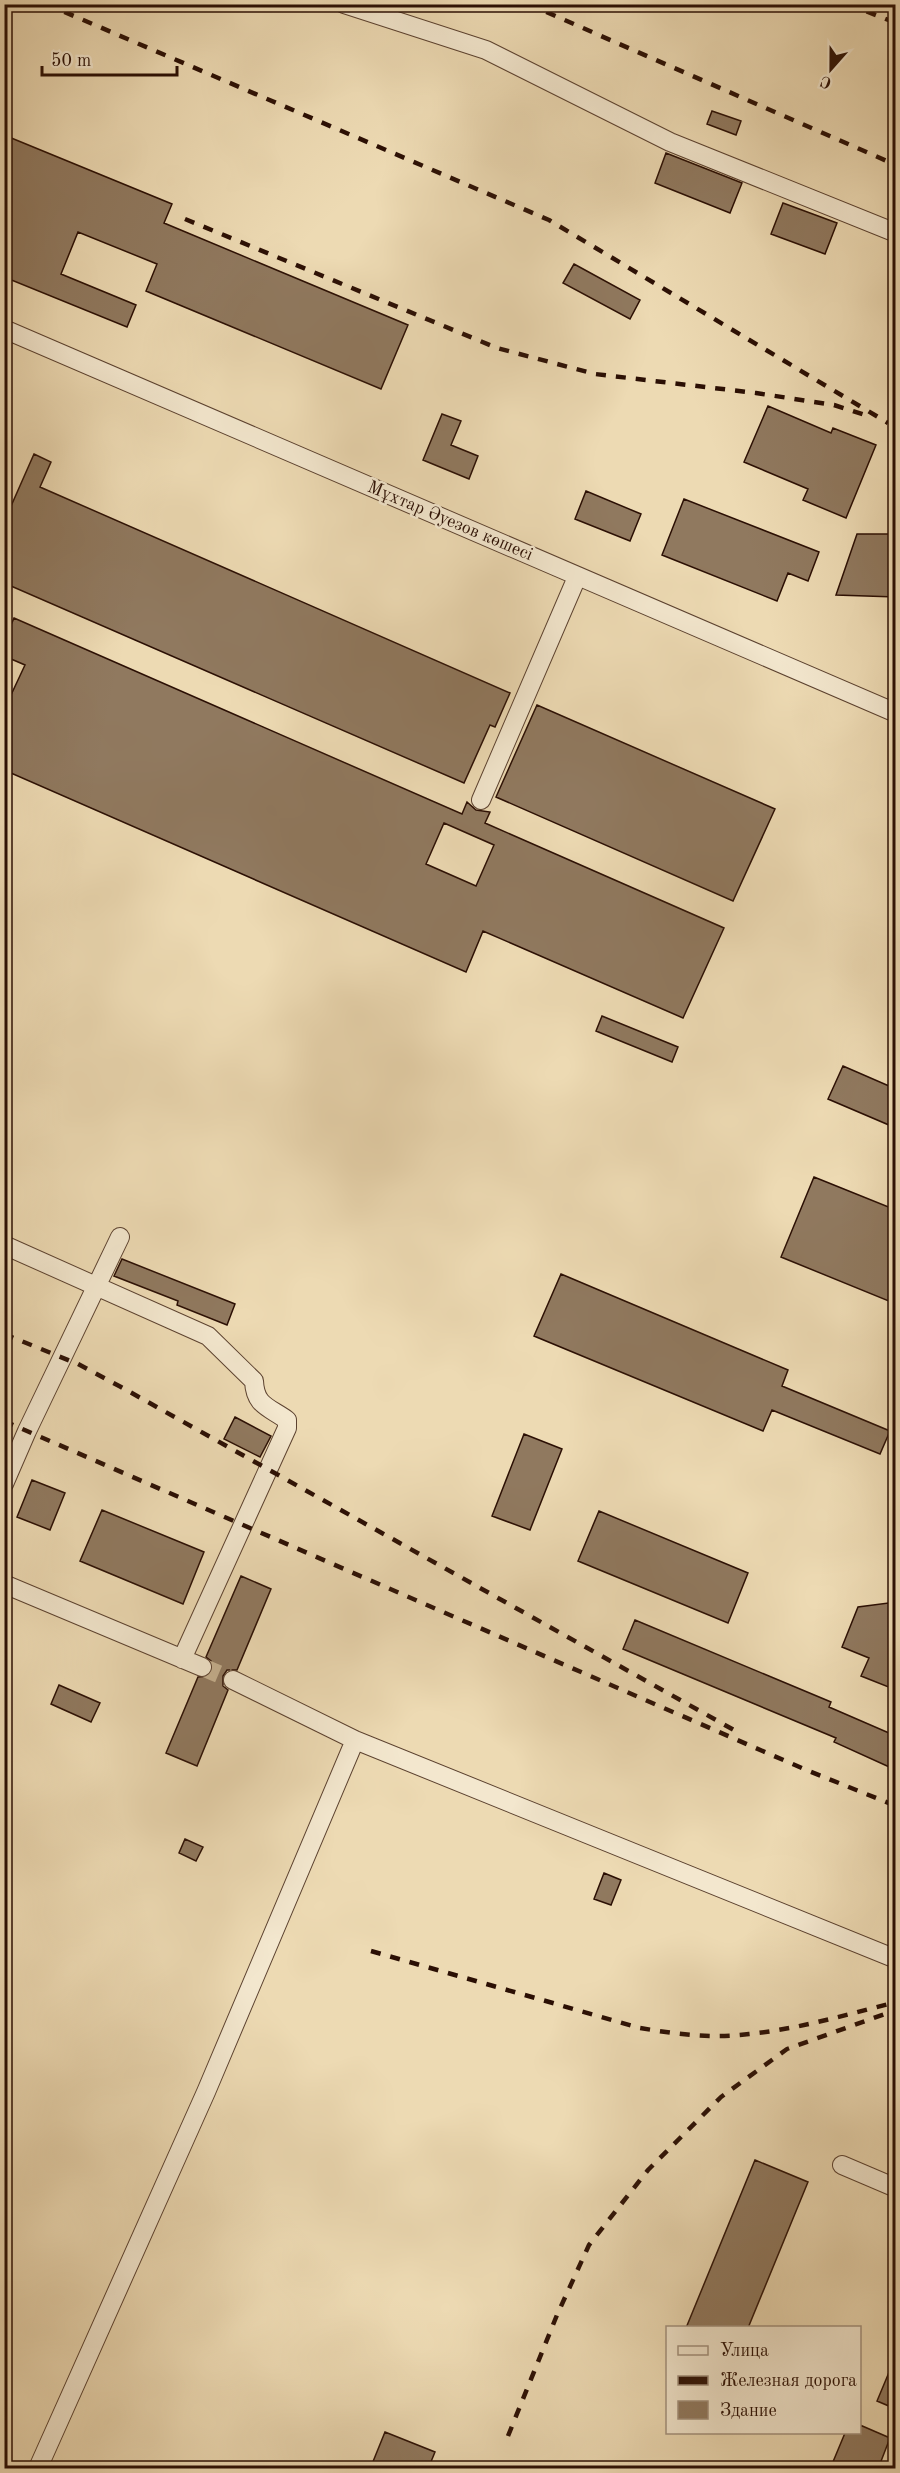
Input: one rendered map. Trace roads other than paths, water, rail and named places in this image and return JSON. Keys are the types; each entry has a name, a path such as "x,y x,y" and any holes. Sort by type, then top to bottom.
{"street":[{"path":"344,4 486,50 670,142 896,233"},
{"name":"Мұхтар Әуезов көшесі","path":"4,329 896,713"},
{"path":"481,800 577,577"},
{"path":"4,1484 120,1237"},
{"path":"4,1245 208,1336 254,1381 255,1395 260,1402 287,1420 288,1428 182,1659"},
{"path":"4,1584 202,1667"},
{"path":"233,1680 355,1740 896,1959"},
{"path":"38,2469 206,2092 355,1740"},
{"path":"842,2165 896,2188"}],"tunnel":[{"path":"202,1667 233,1680"}],"railway":[{"path":"46,4 549,220 888,423"},
{"path":"528,4 896,165"},
{"path":"848,4 896,23"},
{"path":"185,219 497,348 595,374 756,393 834,405 865,415"},
{"path":"4,1334 78,1364 121,1387 741,1734"},
{"path":"4,1421 804,1769 896,1806"},
{"path":"371,1951 640,2028 681,2034 722,2036 767,2032 893,2003"},
{"path":"508,2436 557,2315 589,2245 648,2170 721,2097 787,2049 896,2010"}]}
